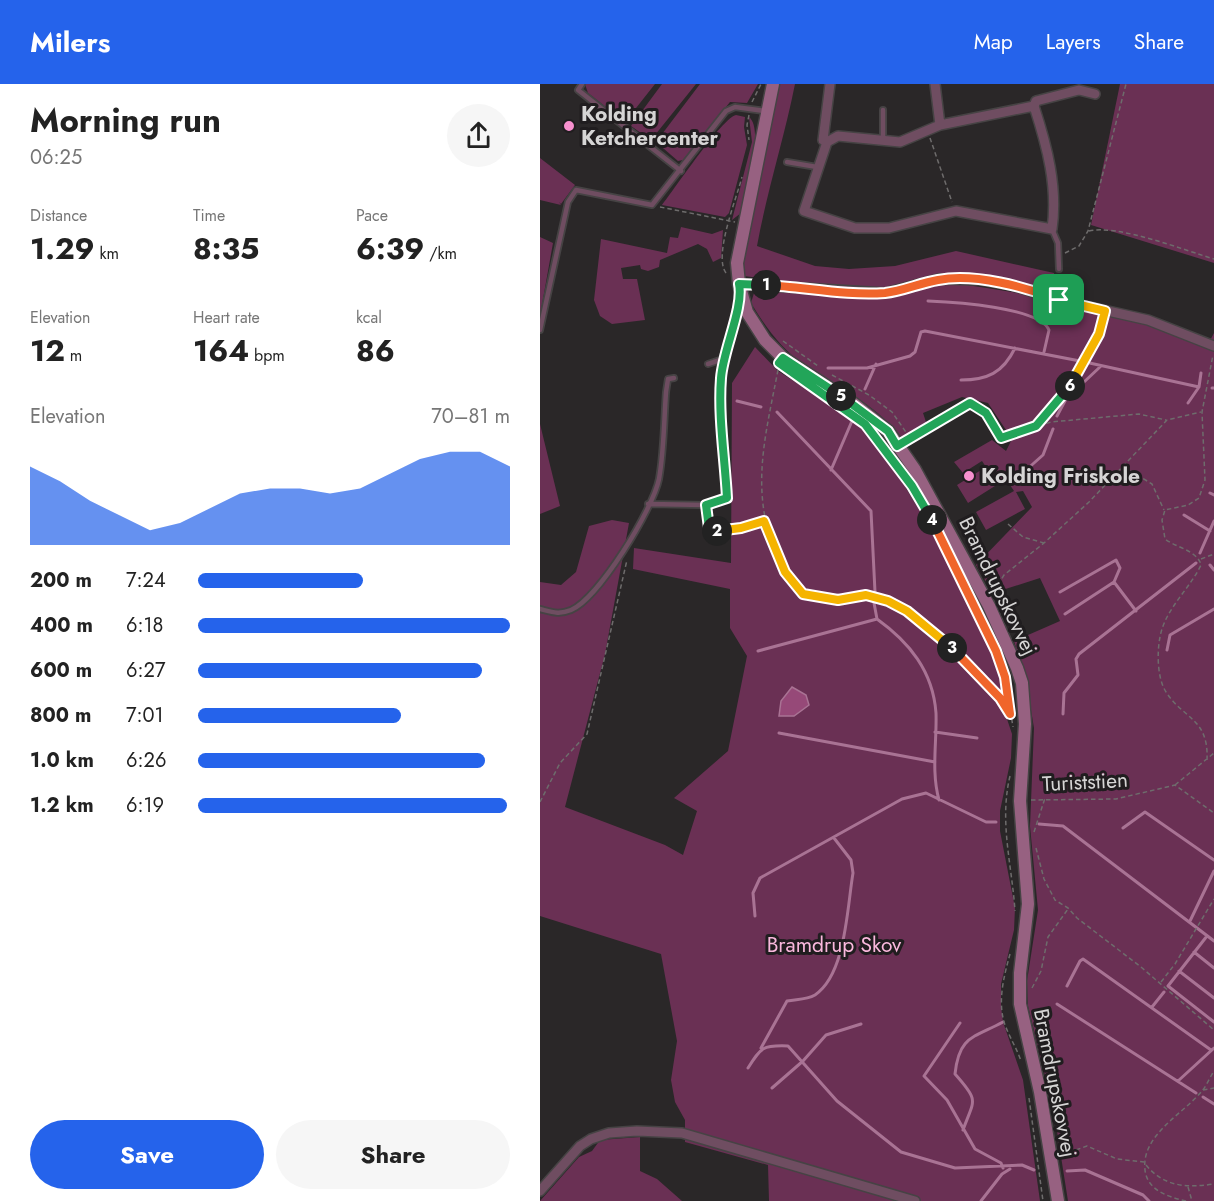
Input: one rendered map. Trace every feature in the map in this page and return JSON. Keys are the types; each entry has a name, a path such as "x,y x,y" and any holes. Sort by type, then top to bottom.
{"street":[{"name":"Bramdrupskovvej","path":"772,84 737,263 740,290 755,326 783,358 872,417 888,431 938,509 989,606 1022,683 1025,724 1020,801 1028,904 1020,973 1020,1004 1040,1092 1046,1163 1058,1201"},
{"path":"827,142 823,140 830,84"},
{"path":"935,84 940,125"},
{"path":"1034,106 940,125 900,142 838,136 827,142 804,211 855,228 889,228 956,211 1052,229 1056,203 1044,139 1034,106 1036,101 1079,90 1095,94"},
{"path":"740,290 885,293 939,279 982,280 1036,291 1059,300 1148,320 1214,348"},
{"path":"540,1191 580,1146 591,1139 609,1133 637,1131 682,1134 915,1201"}],"lane":[{"path":"582,84 578,90 681,171"},
{"path":"540,330 568,202 576,190 652,205 726,111 735,107 768,111"},
{"path":"883,110 883,141"},
{"path":"787,162 820,167"},
{"path":"1052,229 1058,243 1059,269"},
{"path":"648,504 706,505 727,498 721,381 723,359 740,290"},
{"path":"708,364 723,359"},
{"path":"540,609 559,614 573,609 595,590 625,550 659,481 666,392 668,379 674,378"},
{"path":"706,505 709,528"}],"path":[{"path":"750,144 747,125 761,84"},
{"path":"1059,255 1079,246 1088,231 1126,84"},
{"path":"927,131 956,211"},
{"path":"740,290 723,271 722,261 729,220 742,177"},
{"path":"652,205 744,225"},
{"path":"1088,231 1100,228 1126,233 1214,259"},
{"path":"1059,269 1059,300"},
{"path":"1036,426 1048,408 1068,389 1099,334 1105,311"},
{"path":"780,339 819,367"},
{"path":"1164,510 1188,505 1199,498 1205,480 1202,412 1214,348"},
{"path":"783,358 779,363 762,464 764,521 785,572 803,594 838,600 866,595 888,601 907,611 938,635 972,667 1010,714 1002,669 969,594"},
{"path":"828,373 869,395 892,412 910,438"},
{"path":"897,446 970,403 986,413 1001,438 1051,422 1139,414 1167,420 1202,412"},
{"path":"989,606 994,590 1004,574 1044,543 1124,467 1167,420"},
{"path":"870,432 906,478"},
{"path":"1124,467 1152,484 1164,510 1162,520 1165,539 1200,560"},
{"path":"709,528 719,532 764,521"},
{"path":"1008,524 1023,537 1044,543"},
{"path":"1200,560 1214,554"},
{"path":"540,802 560,763 587,734 627,560"},
{"path":"1200,560 1201,565 1196,575 1165,621 1160,637 1159,654 1164,690 1196,720 1208,744 1207,760"},
{"path":"1214,753 1175,785 1214,813"},
{"name":"Turiststien","path":"1020,801 1045,798 1116,799 1175,785"},
{"path":"1032,837 1045,798"},
{"path":"1035,848 1044,879 1055,900 1160,983 1214,1030"},
{"path":"1160,983 1175,964 1214,899"},
{"path":"1020,1004 1041,971 1048,937 1068,908"},
{"path":"1186,1201 1158,1190 1150,1184 1144,1156 1155,1137 1202,1090 1214,1071"},
{"path":"1202,1090 1214,1088"},
{"path":"1046,1163 1063,1153 1087,1146 1117,1159 1144,1161 1155,1176 1164,1182 1188,1187 1214,1184"},
{"path":"1188,1187 1192,1201"}],"green space":[{"path":"585,84 655,84 625,122 588,93"},
{"path":"662,84 696,84 651,140 631,126"},
{"path":"700,84 758,84 747,103 730,102 683,160 678,161 656,142"},
{"path":"780,84 795,84 757,246 815,266 849,269 895,266 956,251 1054,273 1056,294 1017,283 963,274 934,277 887,288 852,290 744,276 742,268 744,249"},
{"path":"1120,84 1214,84 1214,263 1091,225"},
{"path":"736,115 745,117 747,145 729,213 725,217 662,205 720,128"},
{"path":"749,117 755,135 753,163 741,213 732,220 752,142"},
{"path":"540,158 575,185 561,204 559,202 561,205 540,200"},
{"path":"681,227 712,234 723,230 721,258 713,262 707,249 698,244 660,260 659,267 648,271 641,269 640,265 621,268 623,279 637,279 645,320 612,324 600,316 594,300 601,239 667,253 670,237 678,238"},
{"path":"540,237 553,243 540,316"},
{"path":"949,283 1080,306 1144,324 1207,346 1214,333 1214,1201 1068,1201 1054,1112 1028,1006 1027,981 1038,910 1030,826 1034,728 1026,680 1014,641 1060,621 1040,578 993,593 976,565 1032,507 1023,491 1016,492 1025,509 986,530 976,512 1014,491 1006,479 968,503 957,485 986,467 982,461 963,473 954,462 992,440 1006,451 1012,439 988,403 962,397 923,413 926,422 902,438 868,405 789,353 769,330 751,303 754,293 763,288 866,297"},
{"name":"Bramdrup Skov","path":"755,347 778,371 854,419 894,468 942,548 997,663 1004,685 1004,710 1012,734 1011,758 1000,811 1000,831 1015,908 1014,930 1001,984 1001,1007 1003,1022 1023,1080 1040,1201 769,1201 768,1165 685,1142 685,1120 675,1102 671,1080 677,1041 661,954 540,916 540,582 561,585 576,572 589,526 612,520 629,523 605,654 565,807 665,845 683,855 697,811 674,798 728,751 747,656 730,628 730,589 633,569 634,548 731,563 732,383"},
{"path":"540,424 560,506 540,514"},
{"path":"640,1137 640,1171 657,1179 682,1201 540,1201 579,1157 592,1151 600,1140"}],"shaded area":[{"path":"792,687 806,695 809,705 794,716 779,716 781,701"}],"waterway":[{"path":"928,301 994,307 1029,316 1042,322 1049,330 1044,352"},
{"path":"828,368 867,368 910,356 915,352 921,332 925,331 1080,361"},
{"path":"961,380 979,379 993,373 1005,364 1015,348"},
{"path":"1085,362 1199,387"},
{"path":"865,389 876,364"},
{"path":"1057,416 1066,399 1101,366"},
{"path":"1188,403 1199,387 1201,373"},
{"path":"737,401 761,407"},
{"path":"777,412 871,511 875,592"},
{"path":"831,470 852,421"},
{"path":"1025,471 1043,455 1053,429"},
{"path":"1210,493 1214,495"},
{"path":"1184,515 1210,531"},
{"path":"1200,553 1214,521"},
{"path":"1060,592 1116,560 1120,568 1114,582 1136,611"},
{"path":"1063,714 1064,693 1078,675 1076,659 1079,654 1196,563"},
{"path":"1210,565 1214,570"},
{"path":"1065,614 1114,582"},
{"path":"874,603 877,619"},
{"path":"1167,650 1170,635 1214,609"},
{"path":"758,651 877,619 889,628 909,648 930,684 936,713 935,767 939,800"},
{"path":"935,732 977,738"},
{"path":"779,733 935,762"},
{"path":"755,916 753,893 760,878 902,799 926,793 986,822 996,822"},
{"path":"1123,828 1145,812 1214,860"},
{"path":"1039,824 1063,826 1214,941"},
{"path":"761,1048 787,1001 805,999 815,995 825,985 839,956 847,921 853,873 851,860 834,838"},
{"path":"1190,921 1214,871"},
{"path":"1207,936 1168,986 1214,1022"},
{"path":"1194,952 1214,968"},
{"path":"1067,986 1083,959 1211,1050"},
{"path":"1179,971 1214,998"},
{"path":"1152,1007 1164,992"},
{"path":"1057,1004 1196,1093"},
{"path":"963,1130 972,1101 968,1090 955,1074 960,1052 964,1045 976,1035 1003,1022"},
{"path":"960,1023 924,1076 947,1100 975,1149 1001,1163 1003,1168"},
{"path":"772,1088 803,1061 826,1035 861,1024"},
{"path":"748,1068 763,1049 788,1046 837,1101 901,1152 955,1168 1022,1165 1034,1170"},
{"path":"1178,1081 1214,1048"},
{"path":"1203,1097 1214,1104"},
{"path":"981,1201 1002,1174 1010,1169"},
{"path":"1067,1171 1085,1170 1143,1195 1149,1201"}],"place":[{"name":"Kolding Ketchercenter","path":"569,126"},
{"name":"Kolding Friskole","path":"969,476"}],"route":[{"path":"939,279 982,280 1036,291 1059,300 1105,311 1099,334 1083,358 1068,389 1048,408 1036,426 1001,438 986,413 970,403 897,446 888,431 854,404 783,358 779,363 808,386 865,424 912,486 946,544 996,651 1005,677 1010,714 1000,698 972,667 938,635 907,611 888,601 866,595 838,600 803,594 785,572 769,541 764,521 719,532 709,528 706,505 727,498 721,381 723,359 741,296 739,284 885,293 939,279"}]}
